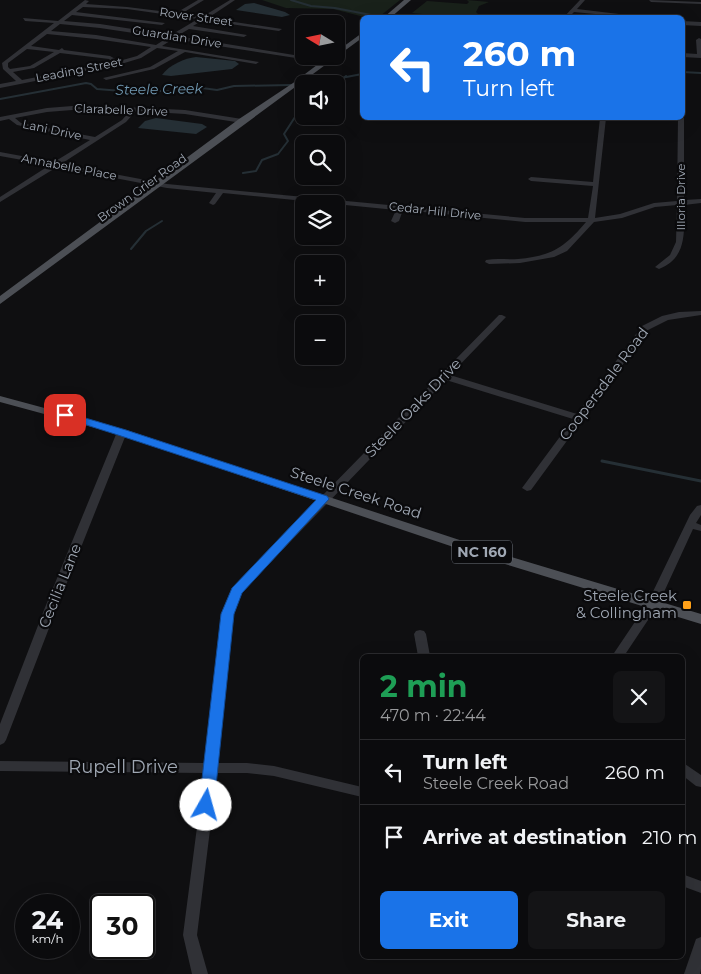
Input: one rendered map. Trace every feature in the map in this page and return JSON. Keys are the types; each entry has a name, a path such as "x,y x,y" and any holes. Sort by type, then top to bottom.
{"main road":[{"path":"390,15 408,0"},
{"name":"Brown Grier Road","path":"345,48 360,37"},
{"name":"Brown Grier Road","path":"309,75 322,65"},
{"name":"Brown Grier Road","path":"0,310 242,121 295,86"},
{"name":"Brown Grier Road","path":"0,301 4,294 208,155 275,104 295,86"},
{"path":"208,155 211,148 241,126 243,124 242,121"},
{"name":"Steele Creek Road","path":"0,399 122,432 500,558 701,619"}],"street":[{"path":"21,82 4,64 88,0"},
{"path":"145,32 202,0"},
{"path":"228,0 233,0"},
{"name":"Leading Street","path":"0,86 119,63 139,57 233,0"},
{"path":"568,15 583,0"},
{"path":"651,2 701,3"},
{"name":"Rover Street","path":"82,4 279,29"},
{"path":"572,10 616,14"},
{"path":"71,13 162,23"},
{"name":"Guardian Drive","path":"25,20 145,32 228,45 295,53"},
{"path":"685,23 701,24"},
{"path":"213,55 258,26"},
{"path":"188,27 244,35"},
{"path":"45,32 185,50 256,62"},
{"path":"685,55 701,56 699,40"},
{"path":"26,47 62,50 110,58 119,63"},
{"path":"9,71 32,67 62,50"},
{"path":"106,78 152,68 185,50"},
{"name":"Clarabelle Drive","path":"0,119 70,108 185,112 242,121"},
{"path":"0,200 128,118 134,110"},
{"name":"Lani Drive","path":"10,118 19,124 95,139"},
{"path":"489,262 531,260 558,252 572,243 591,221 603,120"},
{"name":"Illoria Drive","path":"659,267 673,256 680,242 680,120"},
{"name":"Annabelle Place","path":"0,154 162,185"},
{"path":"531,179 596,184"},
{"name":"Cedar Hill Drive","path":"162,185 295,200"},
{"path":"213,203 221,191"},
{"name":"Cedar Hill Drive","path":"345,204 539,221 591,221 622,216 654,205 701,201"},
{"path":"395,221 400,208"},
{"name":"Coopersdale Road","path":"528,488 645,328 651,323 670,316 701,313"},
{"name":"Steele Oaks Drive","path":"200,974 190,935 228,614 236,591 323,499 502,317"},
{"path":"443,376 578,418"},
{"name":"Cecilia Lane","path":"0,740 122,432"},
{"path":"619,654 652,605 696,526 701,508"},
{"path":"420,634 424,654"},
{"name":"Rupell Drive","path":"0,766 247,768 274,772 360,792"},
{"path":"685,769 701,782"},
{"path":"685,881 701,887"},
{"path":"692,974 701,944"}],"shaded area":[{"path":"262,0 400,0 381,15 360,16 333,9 286,8"},
{"path":"467,0 489,2 479,6 476,12 479,15 412,13 427,1 467,4 469,2"},
{"path":"254,3 290,15 282,17 236,10 245,4"},
{"path":"196,57 235,61 239,64 232,69 171,76 162,75 178,63"},
{"path":"156,118 202,124 207,127 196,134 138,128 145,121"}],"waterway":[{"path":"291,0 311,6 335,8 371,15"},
{"name":"Steele Creek","path":"685,72 701,73"},
{"name":"Steele Creek","path":"345,77 360,74"},
{"name":"Steele Creek","path":"0,99 86,83 91,84 97,89 122,91 186,91 202,88 217,90 234,86 291,85"},
{"path":"243,173 256,171 262,160 278,154 288,141 284,134 295,117"},
{"path":"131,249 146,231 162,221"},
{"path":"602,461 701,481"}],"place":[{"name":"Steele Creek & Collingham","path":"687,605"}],"route":[{"path":"65,415 323,499 236,591 228,614 206,805"}]}
